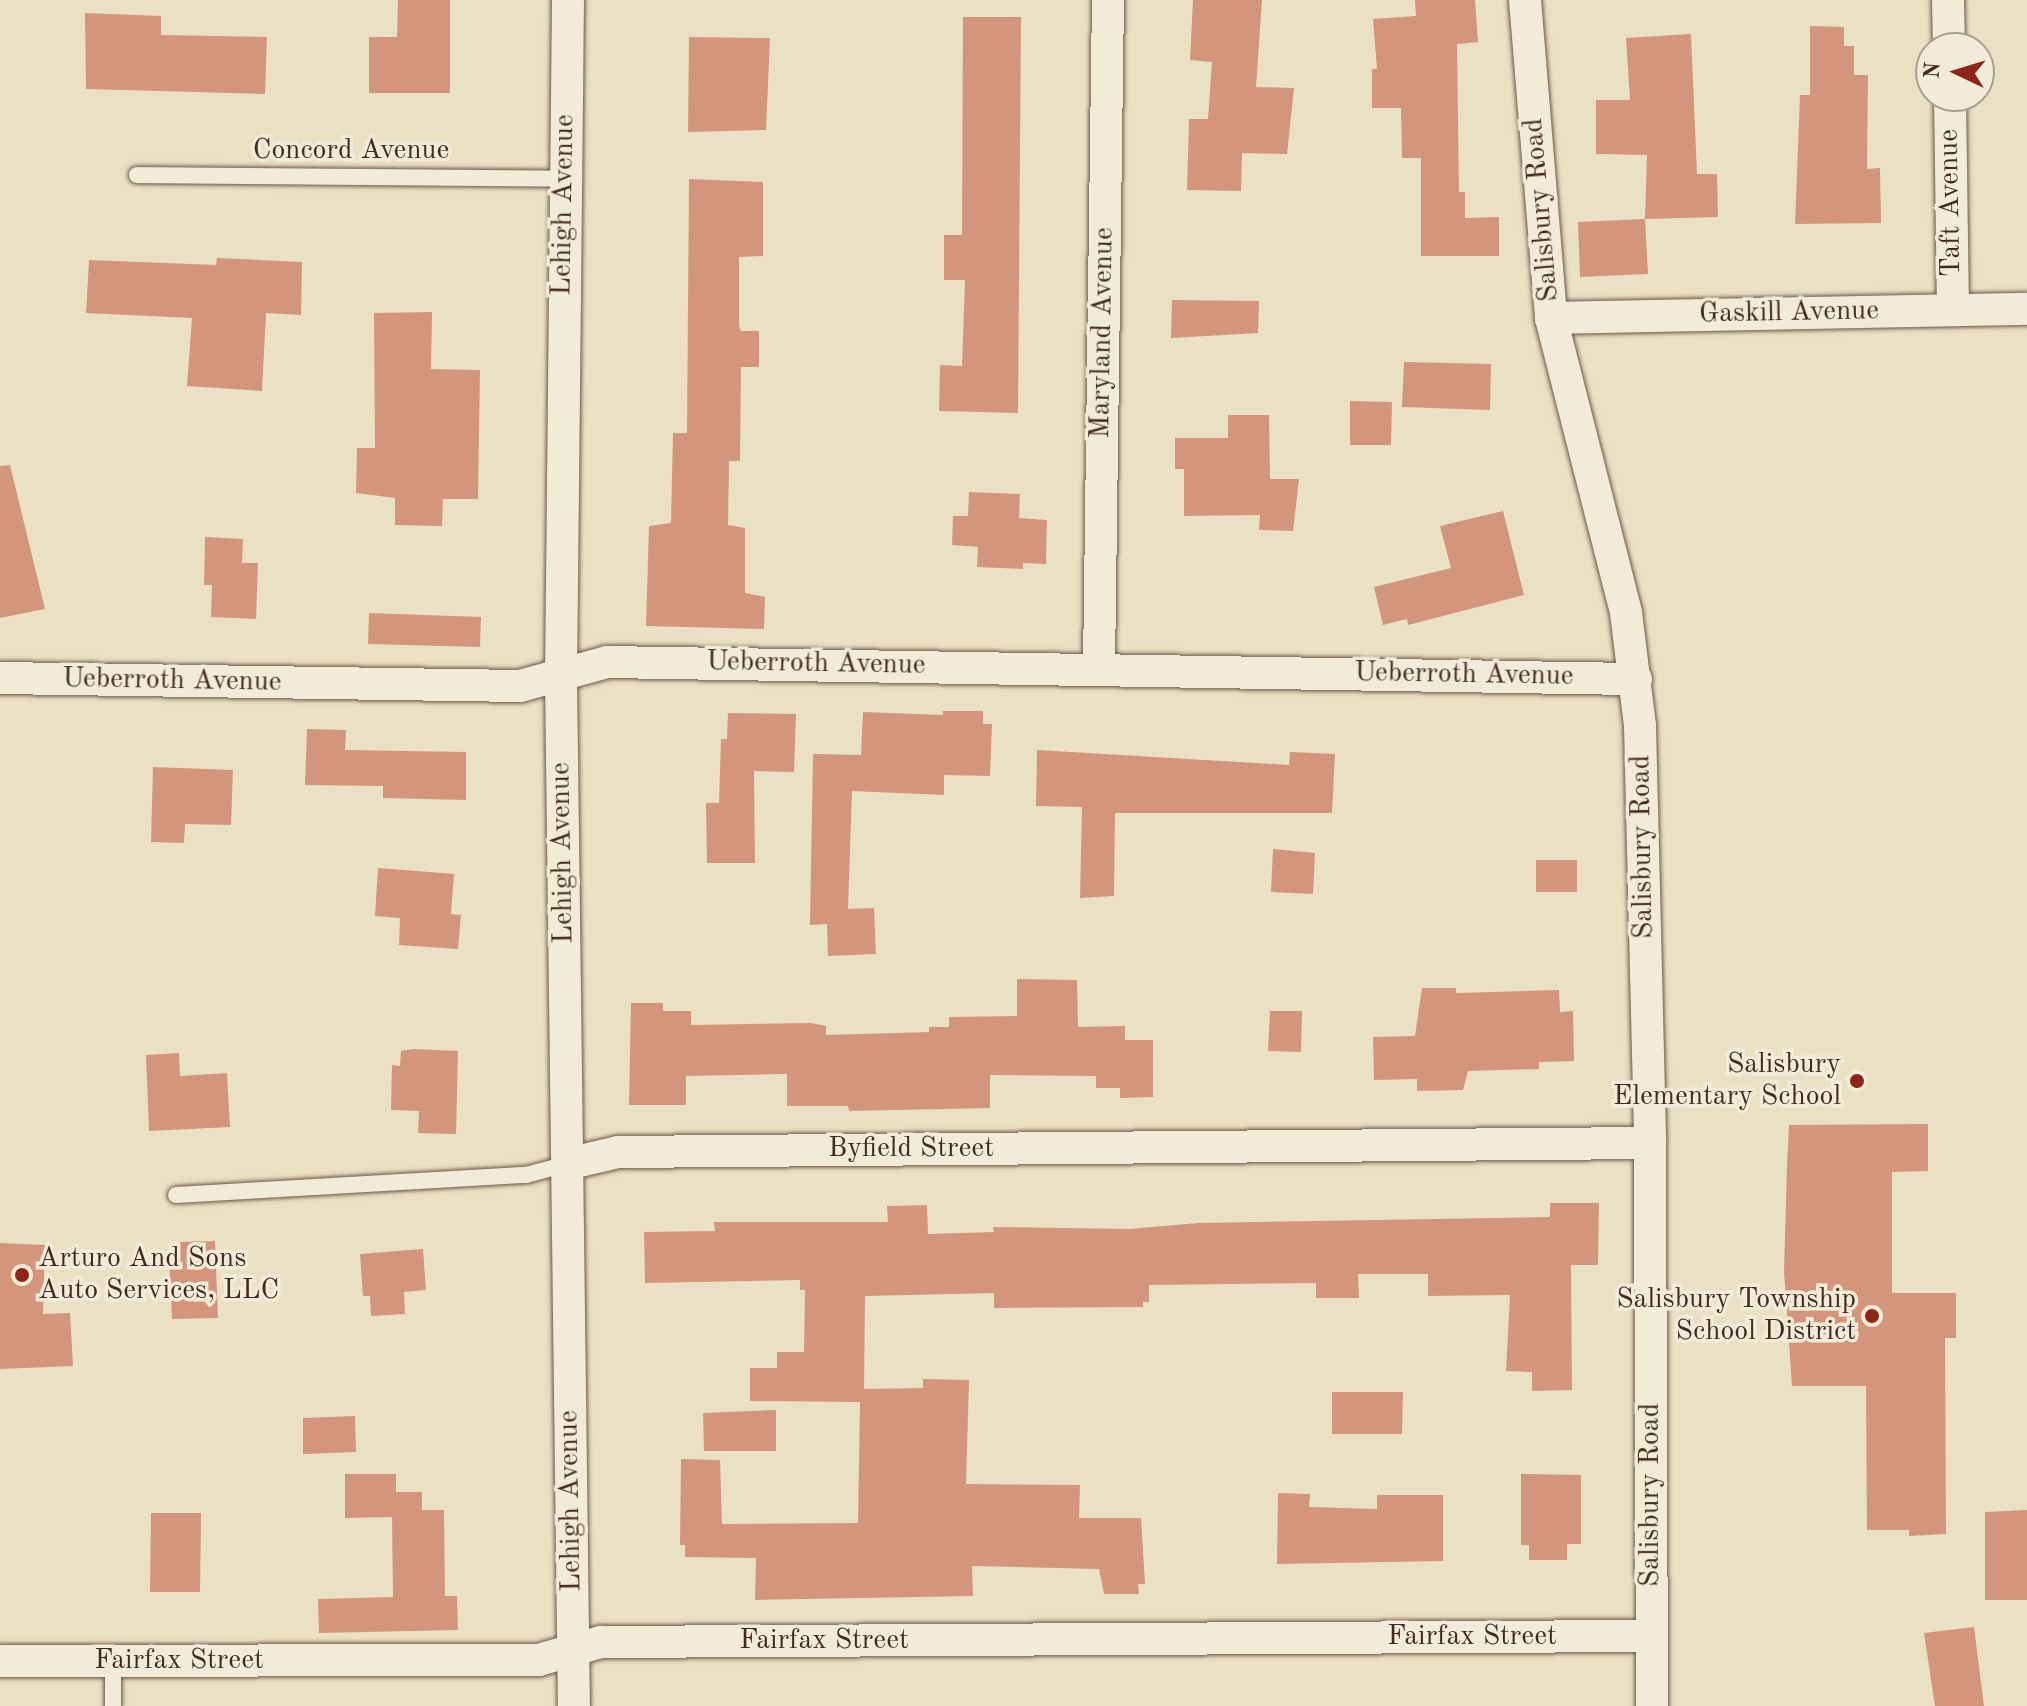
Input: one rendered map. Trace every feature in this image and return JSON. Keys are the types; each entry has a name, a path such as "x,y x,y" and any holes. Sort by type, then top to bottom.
{"street":[{"name":"Lehigh Avenue","path":"568,0 561,677 574,1706"},
{"name":"Maryland Avenue","path":"1099,667 1108,0"},
{"name":"Salisbury Road","path":"1525,0 1551,318 1626,613 1636,679 1650,1143 1652,1706"},
{"path":"1948,0 1949,32"},
{"name":"Taft Avenue","path":"1950,112 1953,310"},
{"name":"Gaskill Avenue","path":"1551,318 2027,309"},
{"name":"Ueberroth Avenue","path":"0,678 520,686 607,662 1099,667 1636,679"},
{"name":"Byfield Street","path":"567,1164 618,1152 1650,1143"},
{"name":"Fairfax Street","path":"0,1661 539,1660 601,1642 1651,1636"}],"lane":[{"name":"Concord Avenue","path":"137,175 564,179"},
{"name":"Byfield Street","path":"176,1195 526,1175 567,1164"},
{"path":"113,1661 113,1706"}],"building":[{"path":"398,0 450,0 450,93 369,93 369,37 397,37"},
{"path":"1193,0 1262,0 1256,87 1294,88 1287,154 1242,153 1241,191 1187,190 1189,119 1208,119 1212,62 1190,60"},
{"path":"1415,0 1475,0 1478,42 1457,44 1459,192 1465,192 1465,218 1499,217 1499,256 1421,256 1421,158 1402,158 1401,108 1372,108 1372,69 1377,69 1373,19 1416,16"},
{"path":"85,13 161,16 161,35 267,37 265,94 86,89"},
{"path":"963,17 1021,17 1018,413 939,411 940,365 962,366 965,280 944,280 944,235 962,235"},
{"path":"1810,26 1844,27 1844,46 1854,46 1854,75 1868,75 1867,169 1880,168 1881,223 1795,224 1800,95 1810,95"},
{"path":"1691,34 1697,174 1717,174 1718,217 1645,219 1647,155 1596,154 1596,100 1630,100 1626,38"},
{"path":"689,37 770,38 766,130 688,132"},
{"path":"689,179 763,182 763,256 739,257 739,326 741,331 759,331 759,367 741,367 740,461 729,461 728,525 745,528 745,593 765,597 764,629 646,626 649,526 671,523 673,433 687,433"},
{"path":"1645,219 1648,274 1580,277 1578,222"},
{"path":"217,258 302,262 301,315 266,313 262,391 187,386 192,318 86,313 89,260 216,265"},
{"path":"1172,300 1259,301 1258,333 1171,338"},
{"path":"432,312 431,369 480,370 478,499 443,499 442,526 395,525 395,498 356,493 357,448 375,448 374,313"},
{"path":"1404,362 1491,364 1490,410 1402,407"},
{"path":"1350,401 1392,402 1391,445 1350,445"},
{"path":"1228,415 1269,415 1270,479 1299,479 1293,531 1259,530 1260,515 1184,516 1184,469 1175,469 1175,438 1228,438"},
{"path":"10,465 45,609 0,618 0,466"},
{"path":"969,492 1020,494 1019,518 1047,520 1046,564 1023,563 1023,569 977,567 978,547 952,545 953,516 968,516"},
{"path":"1503,511 1524,595 1408,625 1407,619 1383,625 1374,587 1451,568 1440,526"},
{"path":"205,537 243,539 242,563 258,563 256,619 211,617 212,585 204,585"},
{"path":"369,613 481,617 480,647 368,644"},
{"path":"943,711 983,711 983,724 992,724 990,776 944,775 944,795 852,791 848,909 874,908 876,954 828,956 827,924 810,925 813,754 861,755 863,712 943,715"},
{"path":"728,713 796,714 794,772 754,771 755,863 707,863 706,803 719,803 721,739 727,739"},
{"path":"307,729 346,730 345,750 466,752 466,800 383,798 383,786 305,785"},
{"path":"1037,750 1289,765 1290,752 1335,754 1332,813 1115,813 1114,896 1080,898 1082,807 1036,806"},
{"path":"153,767 233,770 231,825 185,824 184,843 151,842"},
{"path":"1273,849 1315,853 1313,894 1271,892"},
{"path":"1536,860 1577,860 1577,892 1536,892"},
{"path":"378,868 454,874 451,914 461,915 458,949 399,945 400,918 375,916"},
{"path":"1017,979 1077,980 1078,1027 1125,1026 1125,1040 1153,1040 1153,1097 1120,1098 1120,1088 1096,1088 1096,1076 990,1075 990,1108 849,1111 848,1106 787,1106 787,1074 686,1076 686,1105 629,1105 631,1003 663,1003 663,1011 691,1011 691,1025 811,1023 826,1026 826,1035 929,1032 929,1027 949,1027 949,1017 1017,1016"},
{"path":"1422,988 1456,988 1456,993 1559,990 1560,1012 1573,1011 1574,1061 1539,1062 1539,1069 1468,1071 1463,1090 1417,1091 1417,1079 1374,1080 1373,1037 1415,1036"},
{"path":"1270,1011 1302,1011 1301,1052 1268,1051"},
{"path":"401,1051 458,1051 456,1134 418,1133 419,1111 391,1110 392,1065 400,1066"},
{"path":"179,1053 180,1076 227,1073 230,1127 149,1131 146,1055"},
{"name":"Salisbury Township School District","path":"1928,1124 1928,1171 1892,1172 1892,1293 1956,1293 1956,1338 1945,1338 1946,1534 1909,1536 1909,1530 1867,1530 1866,1386 1792,1386 1784,1271 1787,1165 1789,1125"},
{"path":"1550,1203 1599,1203 1598,1265 1571,1265 1572,1390 1532,1391 1532,1372 1506,1371 1510,1295 1428,1296 1428,1274 1358,1274 1359,1298 1316,1298 1316,1283 1149,1285 1149,1302 1143,1302 1143,1307 994,1308 994,1293 865,1296 864,1389 923,1388 923,1379 969,1380 966,1484 1080,1485 1079,1518 1141,1518 1145,1584 1138,1584 1139,1594 1104,1594 1099,1569 972,1566 973,1596 755,1600 756,1558 685,1557 685,1545 680,1545 681,1459 720,1460 722,1524 858,1523 860,1402 750,1401 750,1368 777,1368 777,1352 804,1352 805,1290 800,1290 800,1280 645,1283 644,1232 715,1231 714,1222 888,1222 887,1206 927,1205 928,1234 994,1232 993,1227 1130,1229 1198,1223 1550,1217"},
{"path":"215,1241 218,1318 172,1319 169,1257 180,1256 180,1242"},
{"path":"0,1243 45,1245 43,1314 70,1313 73,1366 0,1369"},
{"path":"423,1249 426,1290 404,1292 405,1314 371,1316 370,1296 363,1296 360,1254"},
{"path":"1332,1392 1403,1392 1402,1434 1332,1434"},
{"path":"776,1410 776,1451 704,1451 703,1413"},
{"path":"355,1416 356,1452 303,1454 303,1418"},
{"path":"345,1474 396,1474 396,1492 422,1492 422,1510 444,1510 445,1596 457,1596 458,1630 319,1633 318,1599 393,1597 392,1517 345,1518"},
{"path":"1521,1474 1581,1475 1581,1544 1567,1544 1567,1560 1529,1560 1529,1545 1521,1545"},
{"path":"1278,1493 1310,1494 1309,1507 1377,1509 1377,1495 1443,1495 1443,1561 1277,1564"},
{"path":"2027,1510 2027,1600 1985,1600 1985,1512"},
{"path":"151,1513 201,1513 200,1592 150,1592"},
{"path":"1974,1627 1984,1706 1935,1706 1924,1633"}],"place":[{"name":"Salisbury Elementary School","path":"1857,1081"},
{"name":"Arturo And Sons Auto Services, LLC","path":"22,1275"},
{"name":"Salisbury Township School District","path":"1872,1316"}]}
